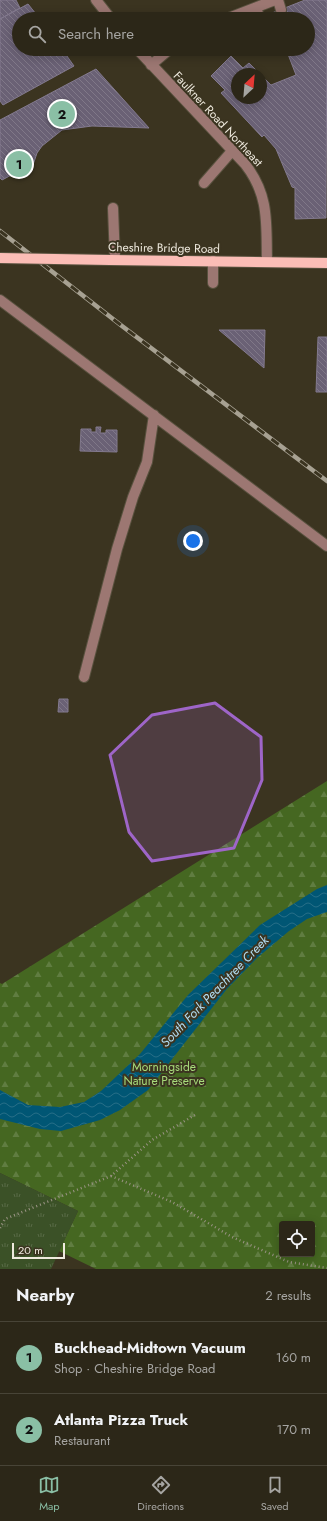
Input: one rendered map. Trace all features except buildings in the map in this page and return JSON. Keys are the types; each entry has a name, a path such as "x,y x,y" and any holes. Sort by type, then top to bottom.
{"main road":[{"name":"Cheshire Bridge Road","path":"0,258 327,263"}],"street":[{"path":"96,0 105,12"},
{"path":"245,12 278,3"},
{"path":"256,8 257,12"},
{"name":"Faulkner Road Northeast","path":"143,56 255,177 262,193 266,208 267,262"},
{"path":"151,65 162,56"},
{"path":"204,183 232,151"},
{"path":"113,260 114,208"},
{"path":"213,261 213,283"},
{"path":"0,300 327,546"},
{"path":"84,677 117,549 133,497 147,462 154,415"}],"path":[{"path":"0,1228 5,1220 111,1176 152,1140 195,1115"},
{"path":"111,1176 172,1202 232,1237 289,1262 327,1268"}],"highlighted area":[{"path":"215,703 261,737 262,780 234,848 152,861 129,832 110,755 152,715"}],"green space":[{"name":"Morningside Nature Preserve","path":"327,781 327,1269 96,1269 59,1251 78,1211 0,1173 0,983 2,984"},
{"path":"0,1173 78,1211 51,1269 0,1269"}],"water":[{"name":"South Fork Peachtree Creek","path":"327,885 327,912 307,919 289,931 257,958 226,990 148,1090 120,1110 100,1120 61,1131 40,1129 0,1119 0,1090 28,1105 60,1107 84,1102 101,1091 140,1054 188,995 260,925 317,889"}],"railway":[{"path":"0,231 122,326 327,481"}],"place":[{"name":"Atlanta Pizza Truck","path":"62,114"},
{"name":"Buckhead-Midtown Vacuum","path":"19,164"}]}
